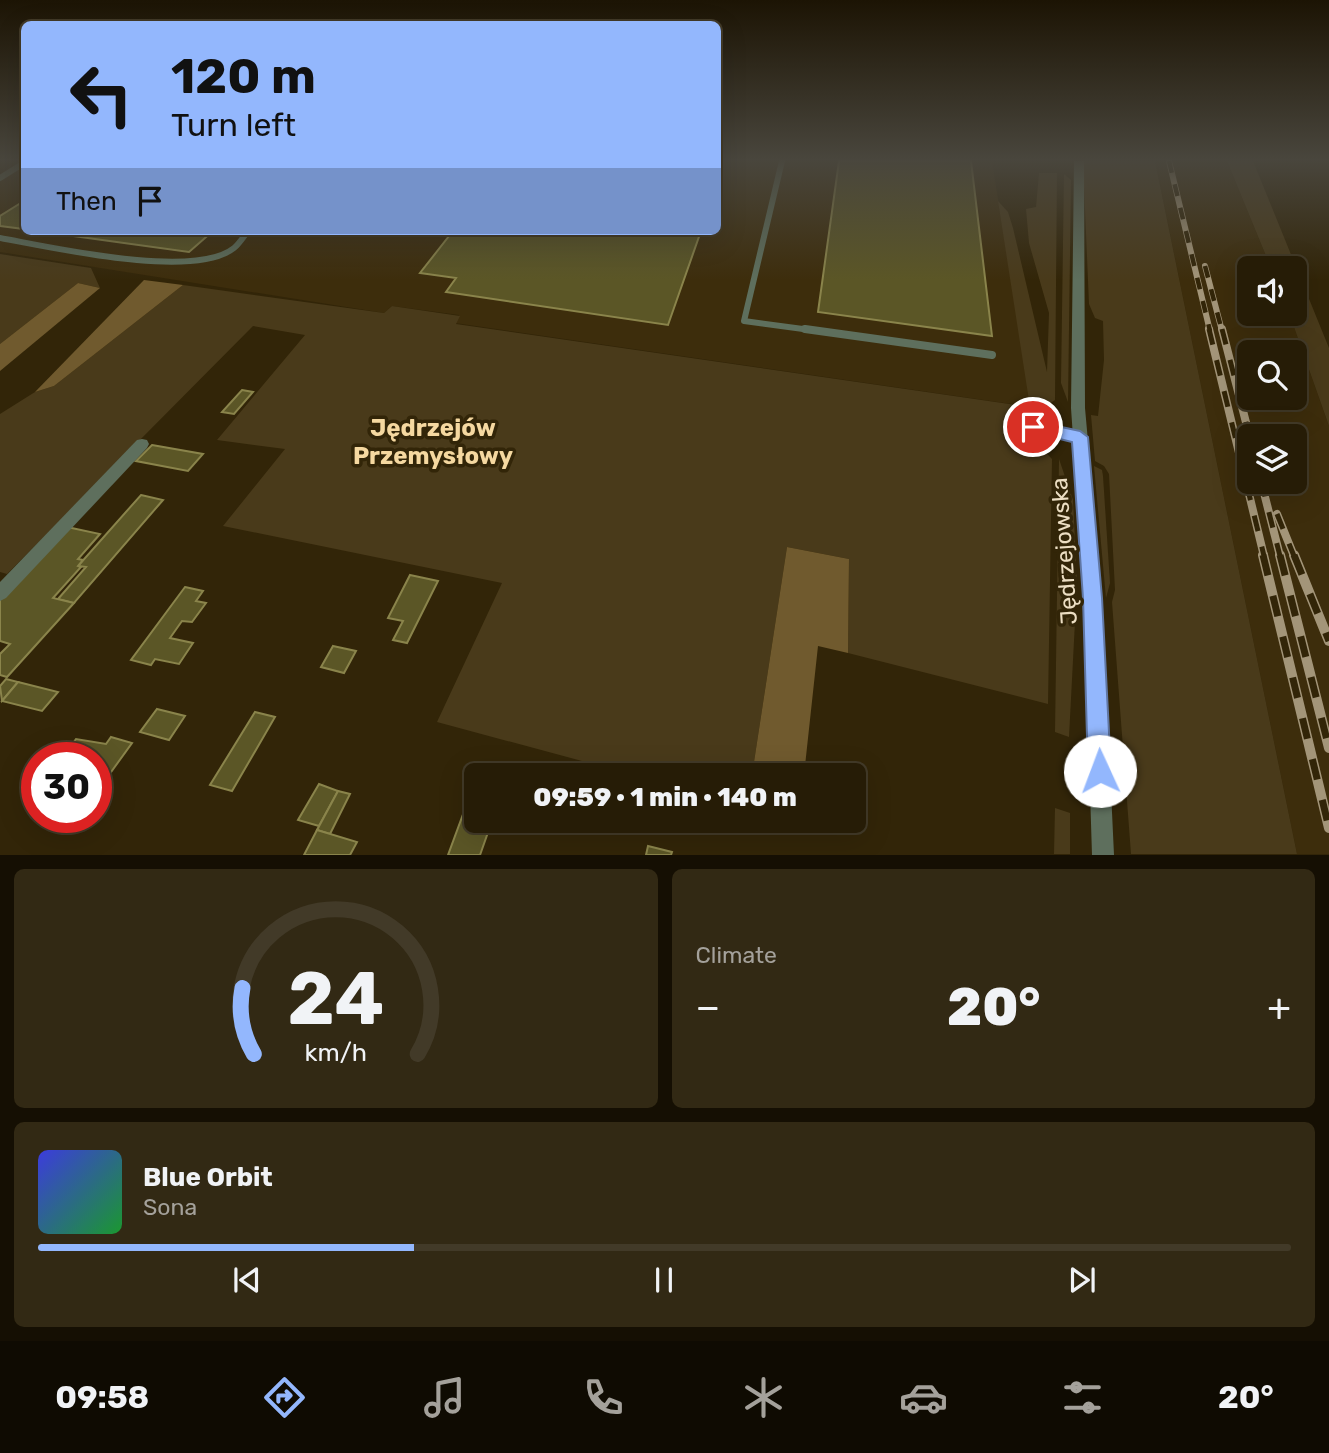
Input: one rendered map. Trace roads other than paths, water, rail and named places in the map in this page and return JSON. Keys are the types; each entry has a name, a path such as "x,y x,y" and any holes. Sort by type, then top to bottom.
{"street":[{"name":"Jędrzejowska","path":"1079,201 1080,437 1093,598 1103,855"},
{"path":"0,593 142,444"}],"lane":[{"path":"773,201 744,321 992,355"},
{"path":"0,238 181,263 216,258 242,242 246,235"},
{"path":"1033,427 1080,437"}],"railway":[{"path":"1179,201 1210,331"},
{"path":"1205,266 1222,331"},
{"path":"1209,329 1264,556"},
{"path":"1222,329 1246,424"},
{"path":"1264,494 1280,556"},
{"path":"1277,514 1294,556"},
{"path":"1263,555 1329,828"},
{"path":"1280,555 1329,748"},
{"path":"1294,555 1329,641"}],"district":[{"name":"Jędrzejów Przemysłowy","path":"433,442"}]}
